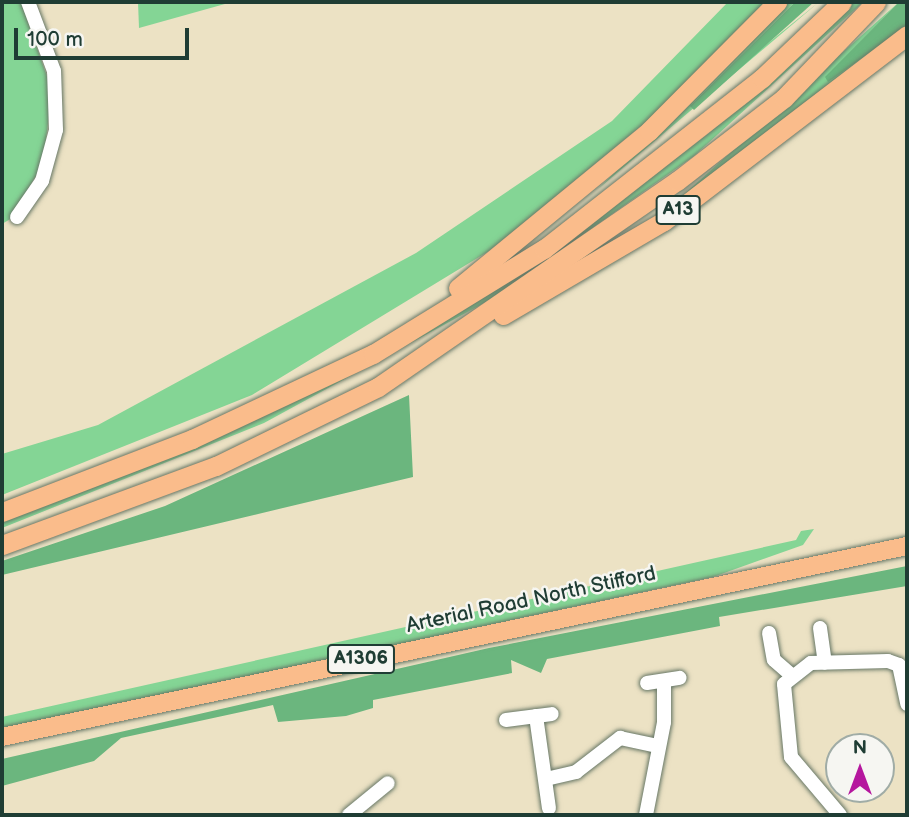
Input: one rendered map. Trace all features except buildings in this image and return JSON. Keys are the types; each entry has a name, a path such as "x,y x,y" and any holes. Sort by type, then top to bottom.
{"highway":[{"name":"A13","path":"373,354 649,131 778,2"},
{"name":"A13","path":"2,512 192,439 373,354 555,240 762,78 842,2"},
{"name":"A13","path":"2,545 216,466 378,387 677,181 784,98 876,2"},
{"name":"A13","path":"429,354 664,221 907,35"}],"main road":[{"name":"Arterial Road North Stifford","path":"2,737 907,546"}],"street":[{"path":"17,217 42,181 56,130 54,71 28,2"},
{"path":"820,628 825,663"},
{"path":"769,633 774,660 790,674"},
{"path":"790,674 825,663 903,663 907,704"},
{"path":"790,674 781,698 786,744 797,768 841,815"},
{"path":"648,683 680,678"},
{"path":"646,815 658,746 664,681"},
{"path":"506,720 552,714"},
{"path":"536,716 549,808"},
{"path":"545,779 576,772 625,736 658,746"},
{"path":"349,815 375,808 388,783"}],"green space":[{"path":"2,2 21,2 52,91 43,163 12,218 2,224"},
{"path":"138,2 232,2 139,28"},
{"path":"728,2 766,2 652,117 489,251 252,395 2,495 2,454 98,425 416,253 612,121"},
{"path":"787,2 795,2 690,106 819,2 598,189"},
{"path":"795,2 814,2 694,110 690,106"},
{"path":"853,2 863,2 694,156 493,298 264,423 2,528 2,520 231,430 628,195 709,133"},
{"path":"899,2 825,78 907,26 671,206"},
{"path":"899,2 907,2 907,26 828,82 825,77"},
{"path":"409,395 413,477 2,575 2,561 165,506"},
{"path":"814,529 803,545 713,577 2,729 2,717 796,540 801,531"},
{"path":"907,566 907,586 719,617 720,626 547,659 541,673 511,660 512,673 373,700 373,708 346,716 278,722 273,705 121,738 94,761 2,786 2,759 489,648"}]}
